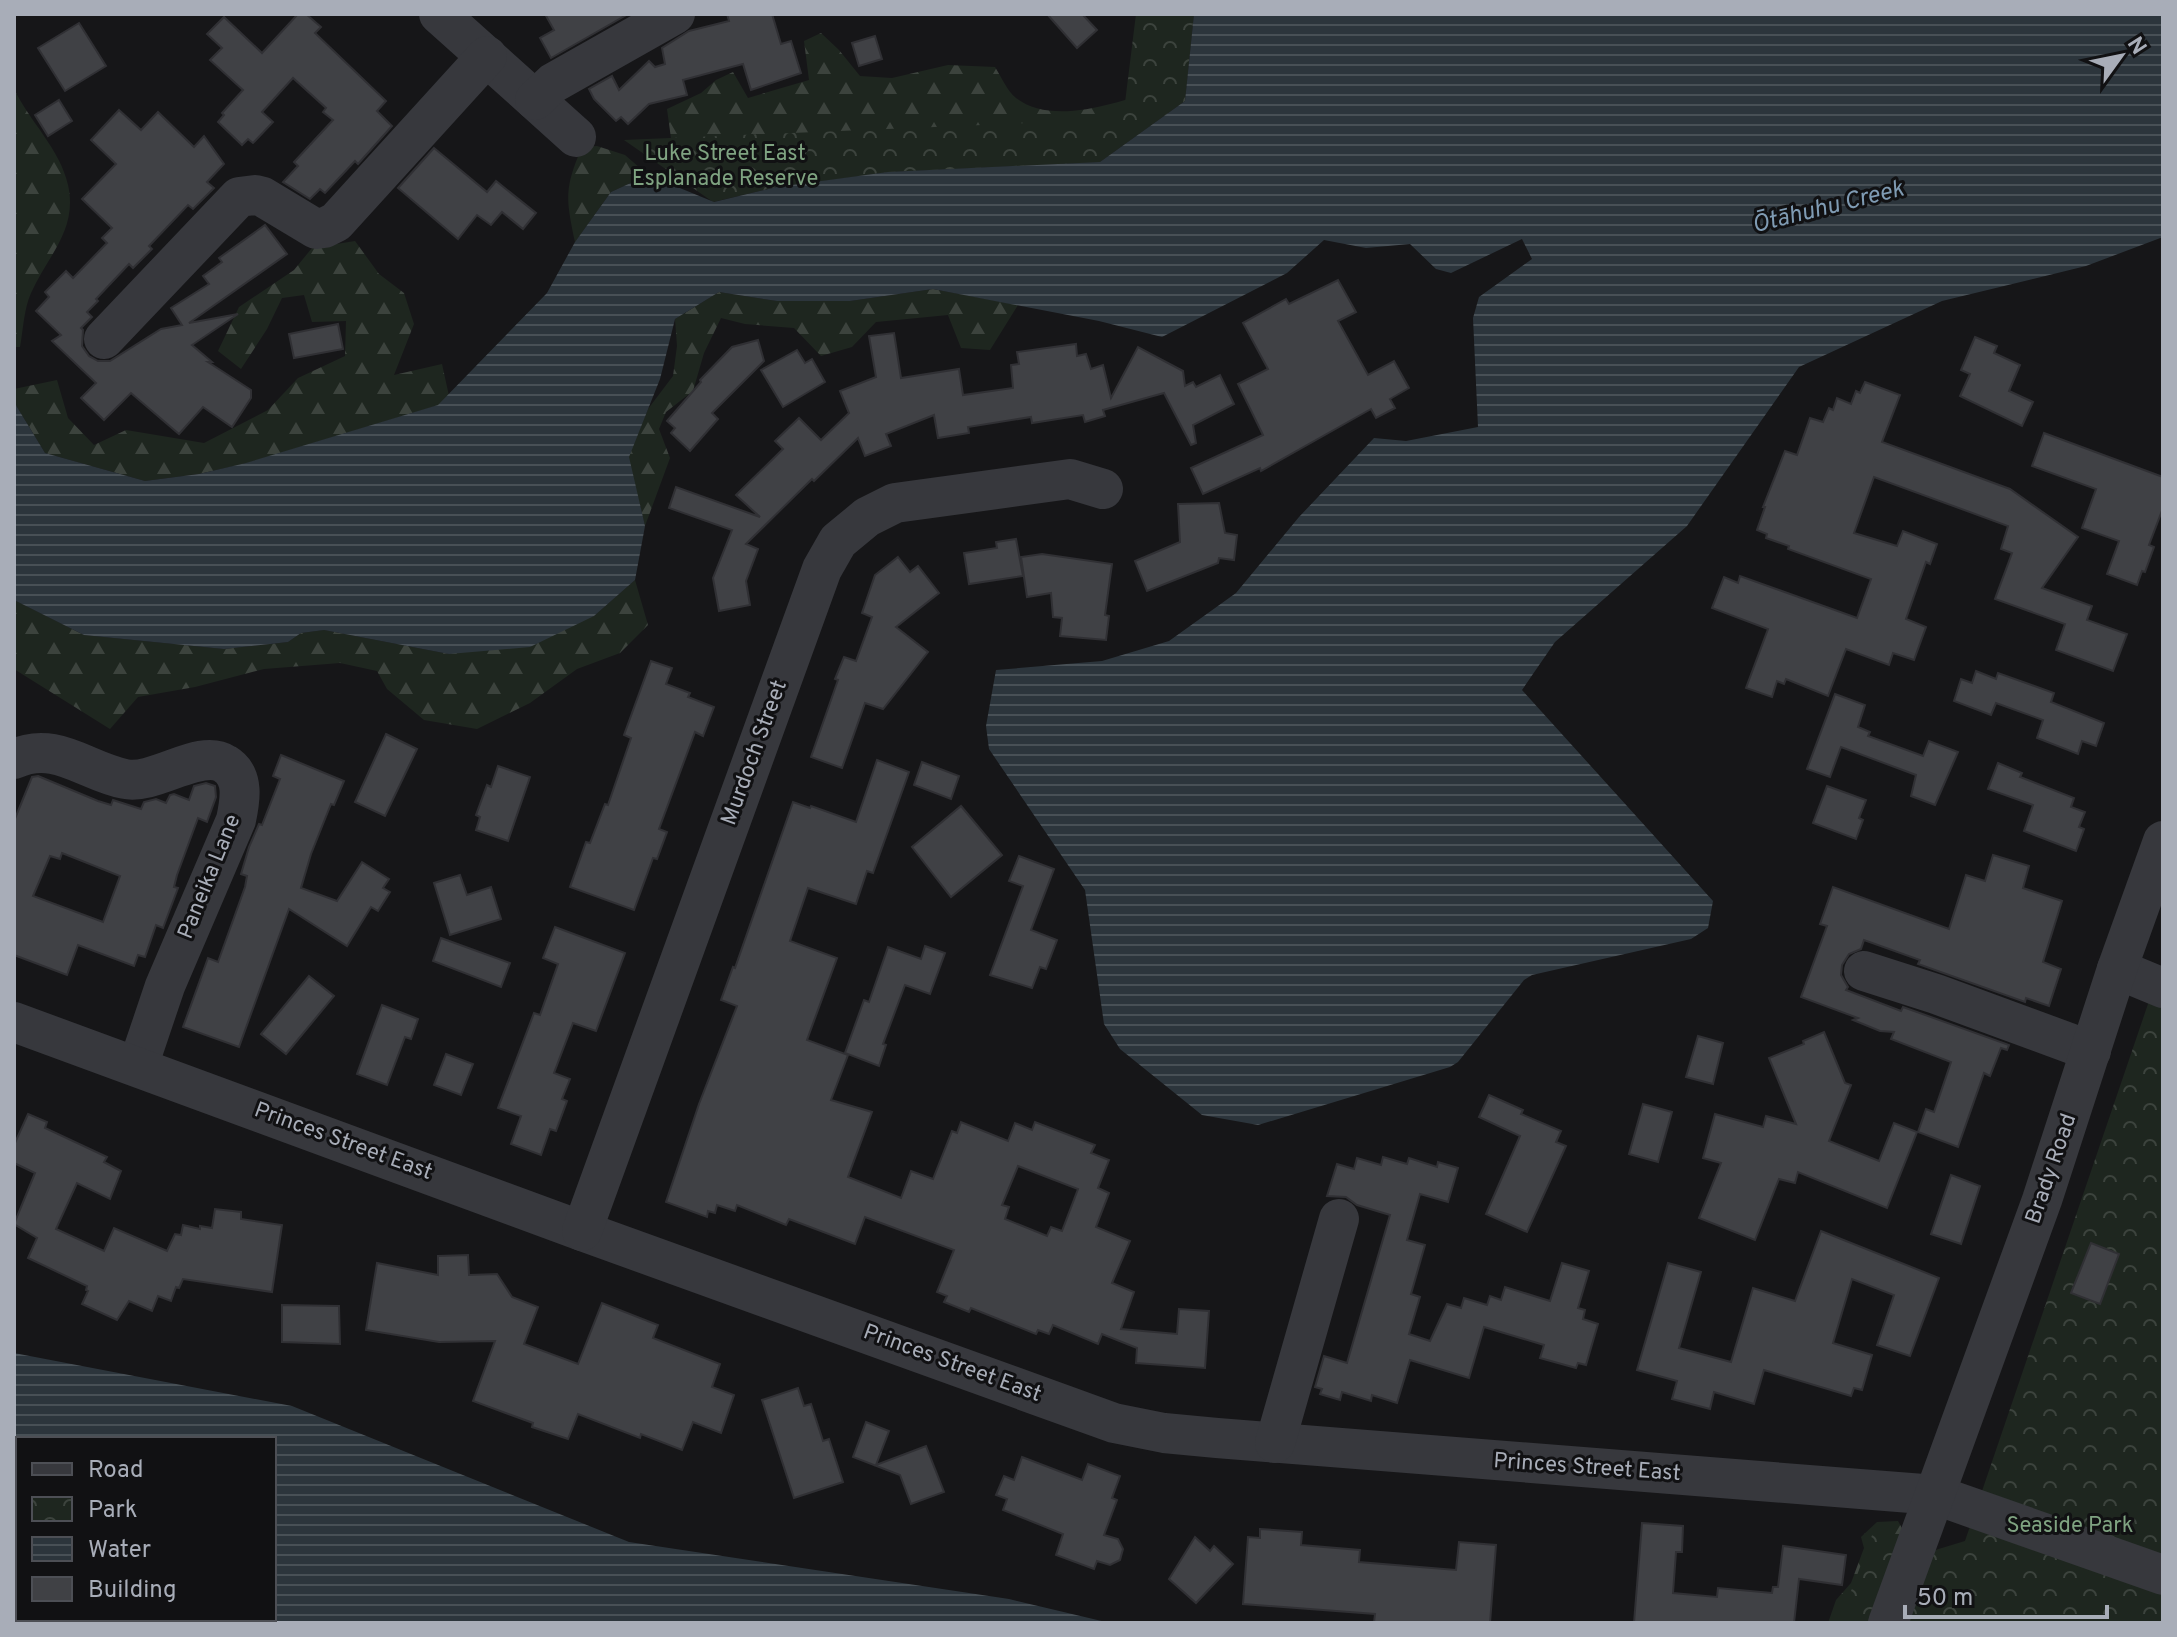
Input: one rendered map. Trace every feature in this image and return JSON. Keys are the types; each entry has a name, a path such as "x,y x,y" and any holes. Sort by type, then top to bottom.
{"street":[{"path":"439,14 576,137"},
{"path":"535,100 553,83 675,14"},
{"path":"104,339 239,197 263,197 316,229 330,226 487,56"},
{"name":"Murdoch Street","path":"582,1231 822,569 838,541 867,517 895,503 1070,479 1103,489"},
{"name":"Paneika Lane","path":"14,759 29,753 45,752 125,779 146,779 200,761 215,760 230,766 239,783 236,820 165,986 138,1066"},
{"name":"Brady Road","path":"1888,1623 2042,1200 2117,969 2163,841"},
{"path":"2117,969 2163,988"},
{"path":"1864,971 1928,991 2091,1051"},
{"name":"Princes Street East","path":"14,1022 1114,1423 1164,1433 1275,1443 1936,1495 2163,1575"},
{"path":"1275,1443 1339,1219"}],"green space":[{"name":"Luke Street East Esplanade Reserve","path":"1136,14 1194,14 1185,101 1100,162 888,172 777,187 713,202 624,140 1123,119"},
{"path":"821,33 860,76 892,78 948,65 995,67 1016,98 1048,110 1104,106 1156,90 1100,162 888,172 777,187 673,153 667,109 701,93 716,80 733,72 748,98 809,80 804,41"},
{"path":"14,89 58,159 68,185 70,201 69,216 60,242 29,299 20,347 14,347"},
{"path":"597,146 625,155 648,175 611,192 575,242 568,194 572,173 582,147"},
{"path":"355,241 379,274 404,293 414,324 394,375 442,364 449,396 439,405 247,463 199,474 145,481 45,453 14,402 14,389 57,380 68,418 94,445 126,430 204,443 268,410 298,378 345,356 346,321 312,322 304,295 282,298 267,329 241,369 218,351 239,307 294,270 312,248"},
{"path":"933,289 1018,305 990,350 961,348 948,315 876,322 852,347 821,356 794,328 745,324 721,318 704,353 693,391 666,412 659,429 670,458 645,526 628,457 648,409 673,376 677,346 675,319 719,292 777,301 850,301"},
{"path":"635,580 648,625 620,653 577,669 530,703 477,729 424,720 387,689 377,671 340,663 264,669 195,687 138,697 110,729 14,669 14,600 84,635 224,649 288,642 301,633 324,630 449,654 594,616"},
{"name":"Seaside Park","path":"2163,960 2163,1623 1839,1623 1874,1530 1919,1555 1965,1541"},
{"path":"1898,1521 1908,1539 1924,1623 1828,1623 1836,1600 1851,1583 1864,1548 1861,1537 1877,1522"}],"water":[{"name":"Ōtāhuhu Creek","path":"1194,14 2163,14 2163,237 2086,266 1942,301 1799,367 1687,526 1555,642 1522,690 1713,901 1708,928 1691,939 1532,975 1524,980 1458,1062 1450,1067 1258,1125 1202,1115 1120,1049 1104,1024 1085,890 989,749 986,726 996,670 1102,661 1169,641 1236,593 1299,517 1374,438 1406,441 1478,427 1473,318 1479,297 1532,259 1522,239 1451,273 1436,269 1410,244 1366,248 1324,240 1287,273 1162,337 1099,321 933,289 850,301 777,301 719,292 675,319 660,379 629,457 645,526 635,580 594,616 530,647 449,654 324,630 301,633 288,642 224,649 84,635 14,600 14,402 45,453 145,481 199,474 246,463 438,405 547,293 575,242 611,192 648,175 714,202 777,187 888,172 1100,162 1185,101"},
{"path":"14,1353 292,1406 629,1542 1009,1599 1110,1623 14,1623"}],"building":[{"path":"298,14 306,14 321,27 315,33 386,101 377,111 392,126 358,164 355,161 325,193 320,189 310,199 283,182 298,166 294,162 333,120 323,112 326,108 293,78 262,112 273,122 253,143 248,139 242,145 218,122 243,90 210,60 222,48 207,34 224,17 262,53"},
{"path":"545,14 628,14 551,58 540,38 554,30"},
{"path":"727,14 772,14 781,44 791,41 801,73 751,90 743,64 683,80 687,95 649,104 628,124 621,117 616,121 594,99 589,89 612,76 619,90 649,61 655,67 665,64 662,48 689,31 729,21"},
{"path":"1047,14 1082,14 1097,30 1077,48"},
{"path":"79,23 106,66 65,91 38,48"},
{"path":"875,36 882,59 859,66 852,43"},
{"path":"59,100 72,121 48,136 35,115"},
{"path":"119,110 141,130 158,112 194,147 204,136 224,164 207,182 214,188 193,209 188,205 149,246 152,249 133,268 129,264 96,299 98,301 87,312 92,317 81,328 82,346 89,356 98,361 110,361 161,329 182,325 171,308 209,284 203,276 222,262 219,258 265,225 287,254 189,323 238,314 192,345 212,362 208,362 251,390 251,398 232,427 203,407 179,434 131,393 104,420 81,398 96,383 52,341 61,335 36,311 49,297 45,292 66,271 73,278 107,243 102,238 112,228 82,199 116,164 91,140"},
{"path":"434,148 487,192 496,181 536,213 523,229 502,212 491,225 477,215 458,239 398,188"},
{"path":"1338,280 1356,312 1338,321 1368,375 1394,361 1409,388 1390,399 1395,408 1376,418 1371,409 1261,471 1260,468 1203,494 1191,468 1263,435 1238,384 1268,369 1243,323 1286,299 1289,304"},
{"path":"338,324 343,349 294,358 289,334"},
{"path":"894,333 901,378 959,369 963,395 1013,388 1011,365 1019,364 1017,352 1076,344 1077,356 1086,354 1091,369 1103,365 1111,398 1138,347 1183,371 1185,386 1193,382 1196,387 1220,375 1234,404 1193,425 1196,443 1191,445 1164,393 1103,410 1105,416 1085,422 1083,415 1032,423 1031,417 968,427 969,433 938,438 934,415 886,434 891,446 865,456 858,438 746,544 758,549 746,581 750,605 719,611 713,578 732,530 669,508 676,487 760,517 736,495 783,449 775,441 799,418 821,440 849,413 840,391 876,377 869,336"},
{"path":"1975,337 1997,346 1994,353 2020,365 2009,391 2033,402 2022,426 1960,396 1970,374 1961,370"},
{"path":"758,340 764,361 712,413 718,419 690,451 671,433 675,428 667,421 732,347"},
{"path":"797,350 805,363 812,359 825,382 783,407 761,370"},
{"path":"1865,382 1900,395 1882,442 2010,489 2078,537 2042,588 2092,606 2087,620 2127,634 2113,671 2056,650 2065,624 1995,599 2012,553 2001,549 2008,526 1874,477 1854,533 1897,546 1903,531 1937,544 1930,564 1926,562 1906,619 1926,627 1914,660 1893,653 1889,665 1846,649 1828,696 1786,679 1784,684 1777,681 1772,697 1746,688 1768,629 1712,608 1724,577 1738,583 1740,576 1857,618 1871,579 1788,549 1789,546 1766,538 1767,534 1757,530 1785,451 1797,455 1810,418 1823,422 1829,408 1833,410 1837,398 1851,404 1856,391 1860,393"},
{"path":"2044,433 2163,477 2163,508 2149,545 2154,547 2137,585 2107,574 2119,541 2082,528 2096,489 2032,466"},
{"path":"1219,503 1225,533 1237,535 1234,560 1219,558 1218,563 1147,591 1135,561 1180,542 1178,504"},
{"path":"1016,539 1023,576 969,584 964,553 997,548 996,542"},
{"path":"1042,554 1112,564 1105,615 1109,616 1106,640 1060,636 1062,618 1053,617 1051,593 1027,597 1021,557"},
{"path":"898,557 910,572 918,566 939,593 896,627 928,652 883,709 865,703 842,768 811,757 844,657 856,661 872,617 862,613 875,575"},
{"path":"651,661 672,668 666,684 714,707 703,736 695,732 659,829 667,832 657,859 653,858 634,910 570,887 586,842 590,843 605,804 608,805 631,738 624,735"},
{"path":"1976,671 1996,679 1998,673 2054,693 2051,702 2104,723 2096,746 2082,741 2078,754 2037,738 2043,720 1996,703 1991,715 1954,701 1961,679 1972,683"},
{"path":"1835,694 1865,705 1858,727 1870,732 1868,736 1923,756 1929,741 1958,752 1935,805 1911,796 1916,775 1841,747 1830,777 1807,769"},
{"path":"386,734 417,749 385,816 355,802"},
{"path":"281,755 344,781 334,805 331,804 301,888 337,901 362,862 389,879 383,888 390,892 378,911 371,907 347,946 289,909 239,1047 183,1027 208,958 218,962 245,887 247,876 241,874 249,847 259,824 262,825 280,779 273,776"},
{"path":"877,760 909,772 873,873 867,871 856,904 808,888 790,941 837,958 807,1040 848,1055 831,1100 872,1112 848,1177 901,1198 911,1171 933,1179 952,1131 957,1133 961,1122 1008,1141 1015,1123 1032,1130 1035,1122 1095,1145 1091,1153 1109,1160 1098,1188 1109,1193 1096,1227 1130,1241 1112,1283 1134,1292 1121,1329 1177,1334 1179,1309 1209,1311 1205,1368 1136,1363 1137,1348 1102,1334 1098,1344 1053,1325 1049,1334 1038,1330 1036,1334 971,1308 969,1312 944,1302 947,1296 937,1292 954,1250 865,1217 855,1244 789,1219 786,1225 737,1205 735,1211 717,1205 715,1213 708,1211 707,1217 666,1202 737,1006 721,1000 793,802 856,822","holes":["1018,1166 1078,1189 1062,1231 1051,1227 1047,1236 1005,1219 1009,1207 1002,1205"]},
{"path":"922,762 959,776 951,799 914,785"},
{"path":"1998,763 2022,773 2020,777 2074,798 2071,807 2085,812 2079,827 2084,829 2076,851 2024,831 2033,805 1988,789"},
{"path":"498,766 530,777 508,841 476,830 480,817 476,815"},
{"path":"38,776 111,805 113,800 141,809 144,802 156,799 166,803 174,794 189,800 194,786 206,783 215,786 216,797 207,822 198,818 177,875 174,887 178,888 163,928 156,925 145,957 138,955 134,966 78,945 67,975 14,955 14,821 32,777","holes":["62,853 120,876 103,922 33,896 50,856 60,859"]},
{"path":"1827,786 1866,800 1856,839 1813,823"},
{"path":"961,806 1002,855 951,897 912,847"},
{"path":"1993,855 2029,866 2023,888 2062,901 2043,962 2061,969 2049,1006 2026,998 2025,1002 1918,964 1920,960 1864,940 1861,949 1849,954 1842,965 1841,975 1848,987 1846,990 2009,1045 2007,1050 2001,1048 1990,1076 1984,1073 1958,1147 1918,1132 1926,1109 1934,1112 1951,1062 1891,1039 1894,1032 1880,1031 1853,1020 1858,1018 1801,997 1827,926 1820,924 1833,887 1949,929 1966,875 1985,881"},
{"path":"1019,856 1054,869 1031,930 1057,940 1046,969 1040,967 1032,988 990,975 1023,886 1009,881"},
{"path":"460,875 467,895 491,887 501,919 450,935 434,883"},
{"path":"555,927 625,953 596,1031 573,1023 554,1073 570,1079 562,1099 567,1101 556,1131 550,1129 541,1155 511,1144 521,1116 498,1108 534,1013 540,1015 558,964 543,958"},
{"path":"441,938 510,963 501,987 433,961"},
{"path":"925,946 945,953 930,994 905,985 883,1044 886,1045 879,1066 845,1053 864,1000 869,1002 888,947 921,959"},
{"path":"309,976 334,996 286,1054 261,1034"},
{"path":"382,1005 418,1019 411,1039 405,1037 387,1085 357,1074"},
{"path":"1824,1032 1845,1083 1851,1085 1829,1141 1879,1161 1894,1123 1917,1132 1887,1208 1798,1172 1795,1183 1779,1179 1755,1240 1699,1218 1721,1163 1703,1158 1715,1114 1763,1127 1766,1116 1796,1124 1769,1058"},
{"path":"1698,1036 1723,1043 1713,1084 1686,1077"},
{"path":"446,1054 473,1064 461,1095 434,1085"},
{"path":"1489,1095 1523,1110 1521,1114 1561,1131 1556,1142 1566,1146 1527,1232 1486,1214 1520,1136 1479,1117"},
{"path":"1643,1104 1672,1112 1658,1162 1629,1154"},
{"path":"28,1114 47,1122 45,1128 107,1157 104,1162 121,1171 110,1199 77,1183 56,1229 104,1251 114,1228 167,1251 175,1234 181,1235 183,1225 212,1228 215,1209 241,1212 241,1219 282,1225 272,1292 183,1279 171,1301 158,1296 152,1311 129,1301 117,1320 82,1304 87,1286 28,1258 37,1238 14,1224 35,1173 14,1163 14,1145"},
{"path":"1383,1157 1407,1164 1409,1158 1437,1167 1438,1162 1458,1168 1448,1202 1420,1194 1407,1240 1425,1245 1411,1294 1420,1297 1409,1334 1430,1341 1447,1304 1461,1308 1464,1298 1487,1305 1490,1296 1501,1300 1505,1287 1550,1301 1562,1263 1589,1271 1578,1308 1585,1310 1583,1319 1598,1324 1586,1365 1578,1363 1576,1368 1540,1358 1544,1345 1484,1327 1469,1378 1410,1360 1397,1403 1372,1395 1371,1401 1342,1392 1340,1400 1320,1394 1322,1389 1315,1387 1324,1356 1347,1363 1390,1215 1357,1205 1346,1197 1327,1196 1337,1164 1354,1169 1357,1158 1381,1165"},
{"path":"1951,1175 1980,1186 1961,1244 1931,1234"},
{"path":"1821,1231 1939,1278 1910,1356 1877,1345 1894,1295 1852,1279 1833,1343 1872,1355 1862,1390 1854,1388 1851,1396 1764,1370 1754,1404 1714,1392 1710,1409 1672,1399 1677,1381 1637,1370 1668,1263 1701,1272 1679,1348 1731,1362 1753,1288 1795,1301"},
{"path":"2091,1243 2119,1254 2100,1304 2071,1293"},
{"path":"468,1255 469,1275 497,1274 512,1297 538,1307 524,1344 578,1364 602,1303 658,1325 653,1338 720,1364 712,1387 734,1395 721,1433 693,1422 682,1450 578,1414 568,1439 473,1401 495,1341 439,1342 366,1330 377,1263 438,1275 438,1256"},
{"path":"282,1305 339,1306 340,1344 282,1342"},
{"path":"798,1388 804,1406 811,1404 823,1441 829,1439 843,1482 794,1498 762,1400"},
{"path":"866,1422 889,1431 876,1465 926,1446 944,1492 911,1504 900,1475 853,1457"},
{"path":"1022,1457 1082,1480 1088,1464 1120,1476 1112,1498 1117,1500 1104,1535 1118,1539 1123,1549 1120,1560 1110,1565 1097,1561 1094,1569 1056,1555 1063,1534 1003,1510 1007,1499 996,1495 1004,1476 1014,1480"},
{"path":"1642,1523 1683,1526 1682,1552 1676,1552 1673,1593 1717,1597 1718,1588 1772,1593 1773,1587 1778,1587 1783,1546 1846,1555 1842,1585 1799,1579 1794,1623 1634,1623"},
{"path":"1260,1529 1302,1532 1301,1545 1360,1550 1359,1562 1456,1570 1459,1542 1496,1545 1490,1623 1374,1623 1375,1614 1243,1604 1248,1537 1260,1538"},
{"path":"1195,1537 1210,1551 1214,1546 1233,1564 1196,1603 1169,1579"}]}
